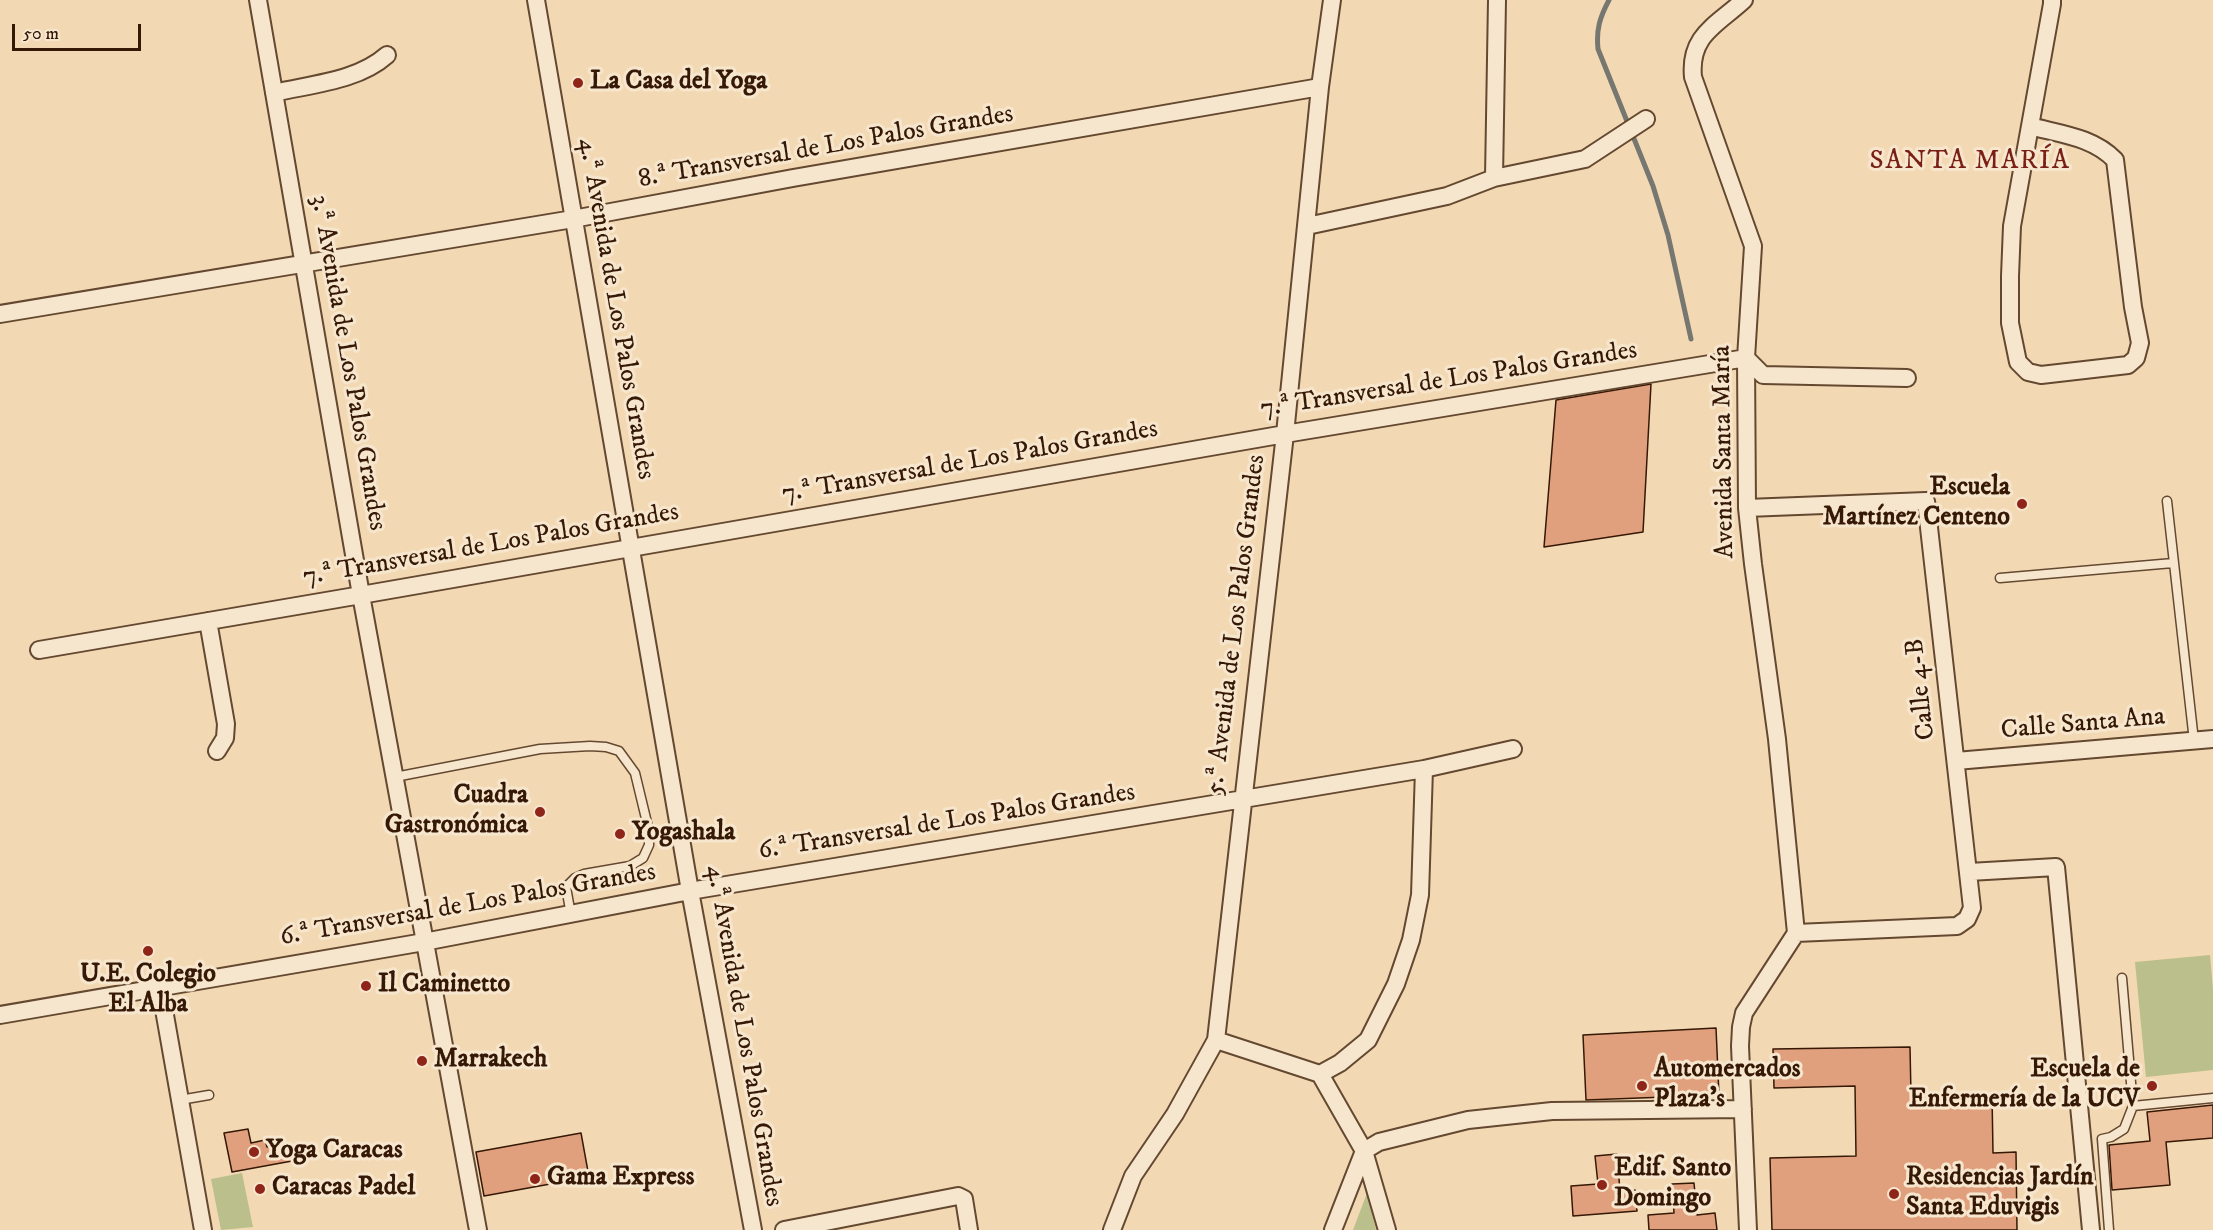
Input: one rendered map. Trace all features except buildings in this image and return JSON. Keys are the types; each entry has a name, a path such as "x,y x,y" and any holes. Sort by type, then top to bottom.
{"street":[{"name":"3.ª Avenida de Los Palos Grandes","path":"258,0 361,595 478,1230"},
{"name":"4.ª Avenida de Los Palos Grandes","path":"536,0 690,891 753,1230"},
{"name":"5.ª Avenida de Los Palos Grandes","path":"1112,1230 1133,1176 1175,1114 1216,1040 1285,434 1320,87 1332,0"},
{"path":"1494,178 1497,0"},
{"name":"Avenida Santa María","path":"1744,0 1706,32 1697,45 1692,60 1693,77 1753,246 1746,358 1747,508 1778,738 1796,933"},
{"path":"2030,126 2086,140 2105,149 2115,160 2133,307 2140,344 2136,358 2128,365 2041,375 2028,372 2018,362 2010,323 2012,226 2052,0"},
{"path":"274,93 358,73 375,66 387,55"},
{"name":"8.ª Transversal de Los Palos Grandes","path":"0,314 573,219 817,174 1320,87"},
{"path":"1307,226 1447,196 1494,178 1585,159 1646,119"},
{"path":"1746,358 1763,375 1907,378"},
{"name":"7.ª Transversal de Los Palos Grandes","path":"39,650 1285,434 1746,358"},
{"name":"Calle 4-B","path":"1747,508 1926,501 1969,872 1972,908 1967,919 1957,926 1796,933"},
{"path":"208,621 226,724 225,738 217,751"},
{"name":"Calle Santa Ana","path":"1956,761 2213,739"},
{"name":"6.ª Transversal de Los Palos Grandes","path":"0,1015 424,942 690,891 1424,769 1513,749"},
{"path":"1320,1074 1341,1064 1368,1040 1396,984 1411,940 1420,895 1424,769"},
{"path":"1969,872 2056,867 2091,1230"},
{"path":"1749,1230 1741,1027 1744,1013 1796,933"},
{"path":"160,987 203,1230"},
{"path":"1216,1040 1320,1074 1364,1151 1387,1230"},
{"path":"1333,1230 1364,1151 1379,1142 1468,1120 1552,1111 1743,1109"},
{"path":"784,1230 958,1196 964,1199 969,1230"}],"lane":[{"path":"2167,501 2194,741"},
{"path":"2000,578 2173,563"},
{"path":"395,777 540,749 590,746 619,751 635,773 649,831 649,845 643,858 630,866 575,878 566,887 571,915"},
{"path":"2109,1230 2102,1139 2111,1137 2124,1129 2133,1106 2122,978"},
{"path":"180,1100 209,1095"},
{"path":"2133,1106 2213,1098"}],"green space":[{"path":"2210,955 2213,989 2213,1070 2146,1077 2135,962"},
{"path":"242,1173 253,1227 221,1230 211,1179"},
{"path":"1367,1193 1376,1230 1353,1230"}],"waterway":[{"path":"1609,0 1599,23 1598,49 1653,186 1668,235 1691,339"}],"place":[{"name":"La Casa del Yoga","path":"578,83"},
{"name":"Escuela Martínez Centeno","path":"2022,504"},
{"name":"Cuadra Gastronómica","path":"540,812"},
{"name":"Yogashala","path":"620,834"},
{"name":"U.E. Colegio El Alba","path":"148,951"},
{"name":"Il Caminetto","path":"366,986"},
{"name":"Marrakech","path":"422,1061"},
{"name":"Automercados Plaza's","path":"1642,1086"},
{"name":"Escuela de Enfermería de la UCV","path":"2152,1086"},
{"name":"Yoga Caracas","path":"254,1152"},
{"name":"Gama Express","path":"535,1179"},
{"name":"Edif. Santo Domingo","path":"1602,1185"},
{"name":"Caracas Padel","path":"260,1189"},
{"name":"Residencias Jardín Santa Eduvigis","path":"1894,1194"}],"district":[{"name":"SANTA MARÍA","path":"1970,162"}]}
